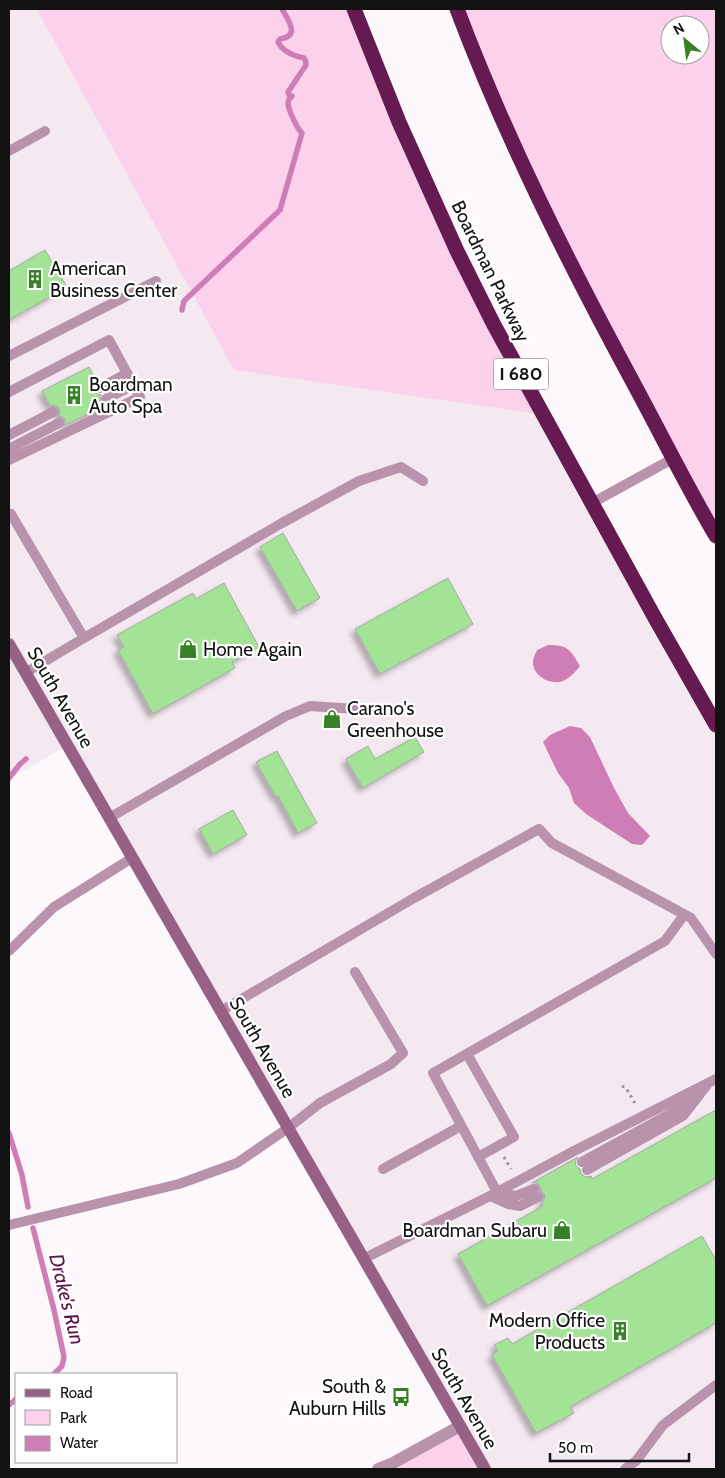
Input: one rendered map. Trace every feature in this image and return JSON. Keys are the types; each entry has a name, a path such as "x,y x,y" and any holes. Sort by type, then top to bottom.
{"highway":[{"name":"Boardman Parkway","path":"354,9 399,122 457,252 494,326 655,618 716,724"},
{"path":"457,9 532,184 586,295 716,536"}],"main road":[{"name":"South Avenue","path":"9,644 485,1469"}],"street":[{"path":"378,1469 393,1463 460,1426"}],"lane":[{"path":"9,151 45,131"},
{"path":"9,356 156,280"},
{"path":"9,392 109,340 140,397 9,460"},
{"path":"100,388 127,374"},
{"path":"106,399 133,385"},
{"path":"9,435 53,412"},
{"path":"9,449 59,423"},
{"path":"592,503 674,458"},
{"path":"25,673 282,523 359,481 400,467 423,481"},
{"path":"9,515 11,514 84,638"},
{"path":"109,818 286,716 310,706 357,709"},
{"path":"221,1010 414,898 539,829 552,843 691,918 716,954"},
{"path":"9,951 54,907 132,858"},
{"path":"536,1193 520,1206 508,1204 493,1194 478,1157 432,1073 665,941 684,915"},
{"path":"9,1225 179,1184 237,1163 288,1128 320,1103 391,1064 403,1053 355,972"},
{"path":"467,1054 514,1137 478,1157"},
{"path":"585,1166 678,1109 713,1081"},
{"path":"363,1259 713,1081"},
{"path":"383,1169 462,1126"},
{"path":"625,1469 636,1461 663,1425 716,1385"}],"path":[{"path":"622,1086 626,1088 631,1096"},
{"path":"498,1146 518,1181"}],"shaded area":[{"path":"9,9 39,9 37,10 234,370 544,415 716,725 716,1469 485,1469 67,746 9,779"}],"green space":[{"path":"354,9 399,122 544,415 234,370 37,10"},
{"path":"457,9 716,9 716,536 586,295"},
{"path":"460,1426 485,1469 378,1469"}],"water":[{"path":"548,645 568,649 580,666 565,680 560,682 549,681 536,672 533,661 537,650"},
{"path":"570,726 581,728 590,737 628,813 650,836 642,845 632,844 586,814 574,803 569,788 558,773 543,742 550,735"}],"building":[{"name":"American Business Center","path":"45,250 67,287 9,320 9,271"},
{"name":"Boardman Auto Spa","path":"89,367 97,382 94,385 94,391 101,395 100,402 106,406 65,425 65,419 58,416 60,413 59,408 54,405 50,406 42,391"},
{"path":"283,533 320,598 297,611 260,547"},
{"path":"448,578 473,624 380,674 355,629"},
{"name":"Home Again","path":"224,583 259,647 232,662 235,668 153,714 118,650 124,647 117,635 193,593 196,599"},
{"path":"415,737 424,752 363,788 346,759 368,746 375,759"},
{"path":"277,751 317,823 298,833 278,796 276,797 256,762"},
{"path":"233,810 247,835 213,854 199,829"},
{"name":"Boardman Subaru","path":"716,1110 716,1178 487,1306 458,1254 543,1206 544,1194 536,1182 532,1183 578,1157 575,1162 581,1174 586,1177 591,1176 592,1179"},
{"name":"Modern Office Products","path":"702,1236 716,1260 716,1323 570,1407 574,1413 536,1433 492,1355 498,1351 494,1345 508,1338 512,1344"}],"waterway":[{"name":"Drake's Run","path":"182,310 184,301 280,210 302,133 289,110 288,102 292,96 288,92 306,65 304,58 289,53 278,42 280,39 290,35 291,31 290,23 282,9"},
{"name":"Drake's Run","path":"9,778 26,759"},
{"name":"Drake's Run","path":"9,1133 22,1175 28,1207"},
{"name":"Drake's Run","path":"33,1228 64,1357 62,1366 55,1373"},
{"name":"Drake's Run","path":"9,1405 15,1400"}],"place":[{"name":"American Business Center","path":"35,279"},
{"name":"Boardman Auto Spa","path":"74,395"},
{"name":"Home Again","path":"188,649"},
{"name":"Carano's Greenhouse","path":"332,719"},
{"name":"Boardman Subaru","path":"562,1230"},
{"name":"Modern Office Products","path":"620,1331"},
{"name":"South & Auburn Hills","path":"401,1397"}]}
